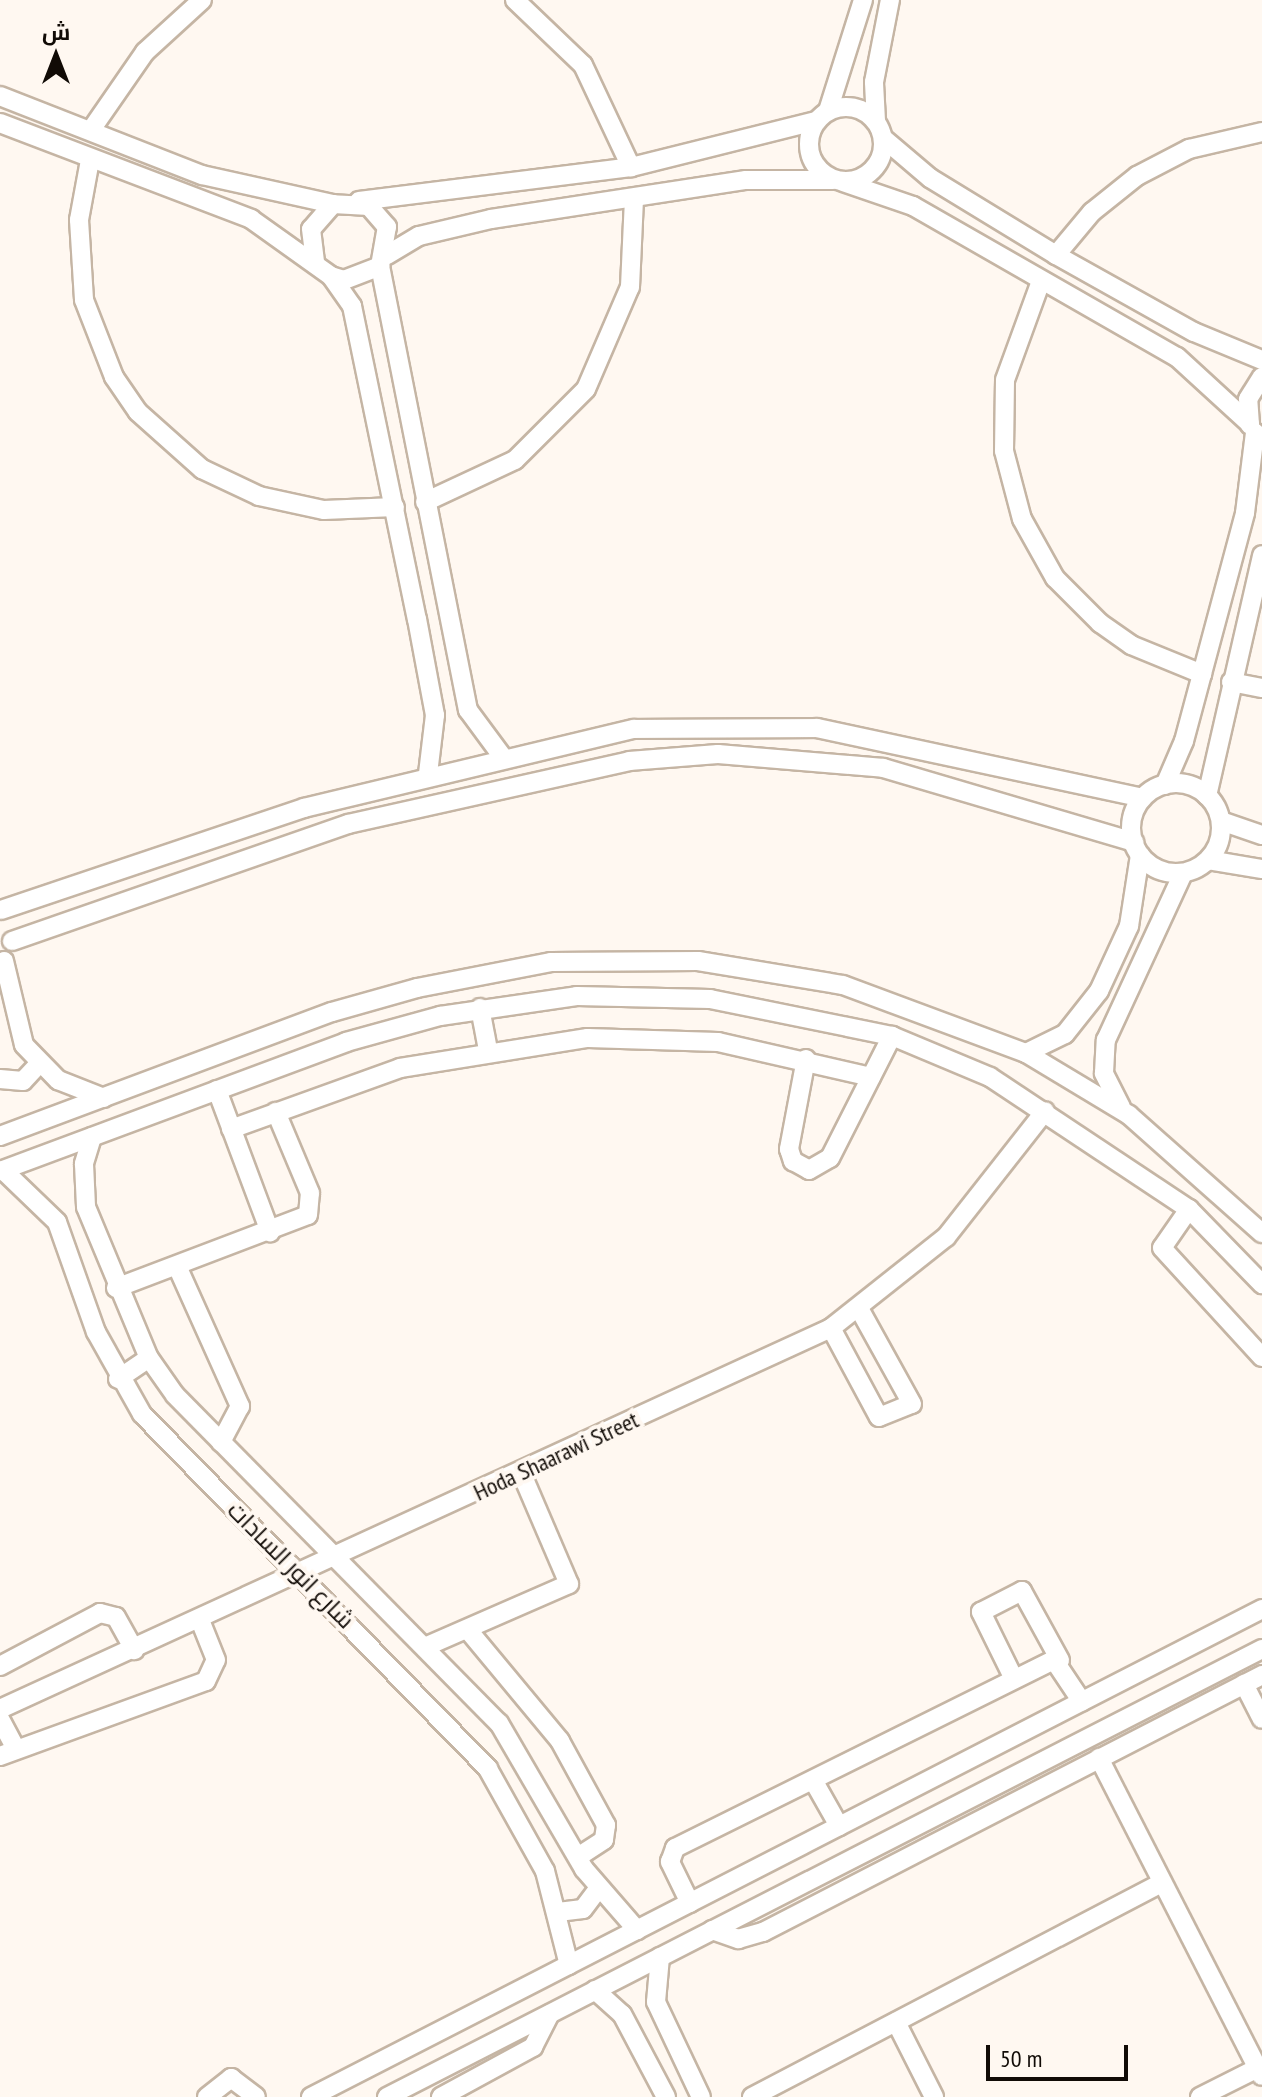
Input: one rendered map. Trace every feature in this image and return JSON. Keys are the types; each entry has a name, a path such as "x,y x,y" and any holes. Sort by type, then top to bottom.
{"street":[{"path":"91,130 145,52 202,0"},
{"path":"515,0 583,65 631,167"},
{"path":"863,0 809,155 838,181 913,206 1177,357 1255,432"},
{"path":"331,276 357,280 383,260 444,229 746,180 838,181 870,173 879,130 874,82 890,0"},
{"path":"0,96 202,175 333,204 631,167 859,109 930,178 1056,255 1194,332 1262,360"},
{"path":"0,123 90,160 251,219 315,261 331,276 352,306 435,715 428,774"},
{"path":"1056,255 1092,212 1137,176 1189,149 1262,132"},
{"path":"90,160 79,220 84,300 102,352 138,412 202,469 259,496 324,510 395,507"},
{"path":"425,502 515,460 586,389 630,287 634,198"},
{"path":"356,201 387,227 383,260 425,502 468,710 502,756"},
{"path":"315,261 311,229 333,204"},
{"path":"1041,281 1012,345 1003,402 1004,451 1022,519 1055,578 1100,623 1131,645 1202,674"},
{"path":"1165,785 1202,674 1253,479 1255,432 1248,399 1262,377"},
{"path":"1207,796 1262,555"},
{"path":"1231,682 1262,688"},
{"path":"104,1098 39,1064 11,1008 2,963 12,941 1,909 428,774 634,729 817,728 1143,798"},
{"path":"12,941 348,824 629,761 718,754 883,768 1137,848 1154,867 1183,873"},
{"path":"1026,1053 1065,1034 1099,991 1129,926 1137,848 1132,818 1143,798 1165,785 1187,785 1207,796 1221,821 1262,835"},
{"path":"1208,860 1221,821"},
{"path":"1129,1115 1107,1085 1104,1050 1183,873 1208,860 1262,869"},
{"path":"0,1136 332,1012 506,968 600,958 698,961 843,985 1026,1053 1129,1115 1262,1233"},
{"path":"2,1171 346,1042 480,1008 665,996 766,1006 892,1036 990,1077 1189,1209 1262,1284"},
{"path":"480,1008 488,1050"},
{"path":"332,1012 346,1042"},
{"path":"806,1059 789,1149 803,1169 826,1164 892,1036"},
{"path":"231,1129 400,1068 488,1050 661,1037 806,1059 871,1077"},
{"path":"0,1079 23,1081 39,1064"},
{"path":"217,1090 270,1232"},
{"name":"Hoda Shaarawi Street","path":"0,1709 200,1620 831,1328 860,1310 946,1237 1045,1111"},
{"path":"116,1288 303,1220 312,1204 276,1112"},
{"name":"شارع انور السادات","path":"92,1137 83,1193 116,1288 149,1358 221,1442 332,1558 427,1646 520,1748 598,1889 637,1930"},
{"name":"شارع انور السادات","path":"2,1171 57,1222 118,1379 156,1429 488,1769 532,1841 558,1912 569,1965"},
{"path":"1189,1209 1162,1248 1262,1357"},
{"path":"177,1266 240,1406 221,1442"},
{"path":"831,1328 879,1417 912,1404 860,1310"},
{"path":"118,1379 149,1358"},
{"path":"427,1646 569,1584 521,1472"},
{"path":"1014,1679 981,1612 1022,1591 1082,1702"},
{"path":"311,2097 1262,1609"},
{"path":"0,1666 100,1613 116,1617 134,1650"},
{"path":"0,1719 8,1753 206,1681 216,1660 200,1620"},
{"path":"468,1630 560,1741 606,1825 604,1840 578,1857"},
{"path":"387,2097 1262,1649"},
{"path":"690,1903 670,1862 675,1848 1014,1679 1060,1660"},
{"path":"712,1930 738,1939 763,1932 1262,1675"},
{"path":"1244,1684 1262,1719"},
{"path":"1099,1758 1260,2072 1200,2097"},
{"path":"813,1780 839,1826"},
{"path":"752,2097 1162,1883"},
{"path":"558,1912 583,1909 598,1889"},
{"path":"660,1957 656,2002 701,2097"},
{"path":"595,1990 622,2014 666,2097"},
{"path":"441,2097 533,2047 550,2014"},
{"path":"896,2022 934,2097"},
{"path":"207,2097 231,2078 256,2097"}]}
